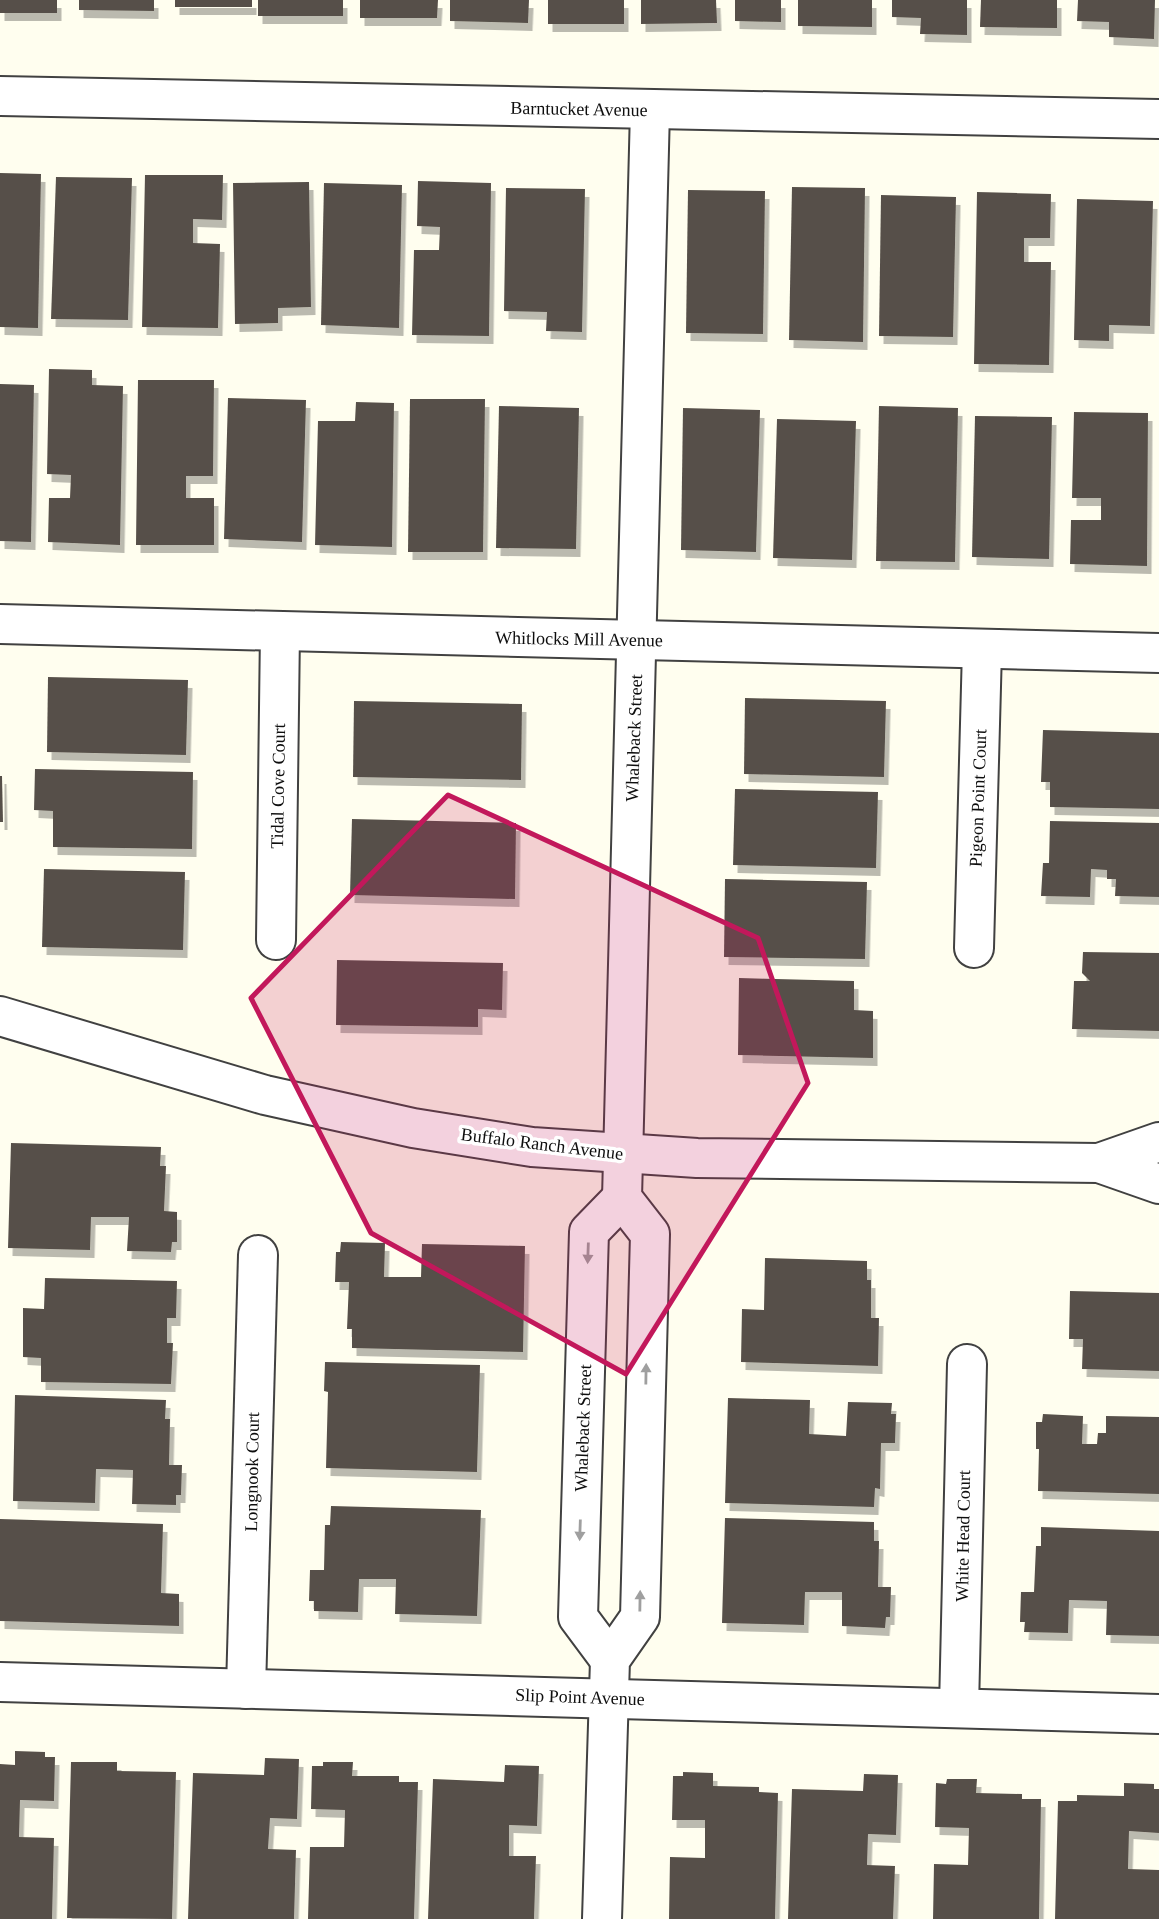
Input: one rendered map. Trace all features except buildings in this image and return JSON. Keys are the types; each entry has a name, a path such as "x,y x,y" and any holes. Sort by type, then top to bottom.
{"street":[{"name":"Barntucket Avenue","path":"0,96 1159,119"},
{"name":"Whaleback Street","path":"610,1660 578,1617 578,1589 589,1232 622,1198 650,110"},
{"name":"Whitlocks Mill Avenue","path":"0,624 1159,653"},
{"name":"Tidal Cove Court","path":"276,940 280,631"},
{"name":"Pigeon Point Court","path":"974,948 982,649"},
{"name":"Buffalo Ranch Avenue","path":"0,1016 185,1072 347,1115 532,1147 735,1159 1099,1163 1159,1184"},
{"name":"Buffalo Ranch Avenue","path":"1099,1163 1159,1142"},
{"path":"603,1919 610,1660 640,1617 650,1234 622,1198"},
{"name":"Longnook Court","path":"246,1689 258,1255"},
{"name":"White Head Court","path":"959,1708 967,1364"},
{"name":"Slip Point Avenue","path":"0,1682 1159,1714"}],"highlighted area":[{"path":"448,795 758,938 808,1083 626,1374 371,1233 251,998"}]}
